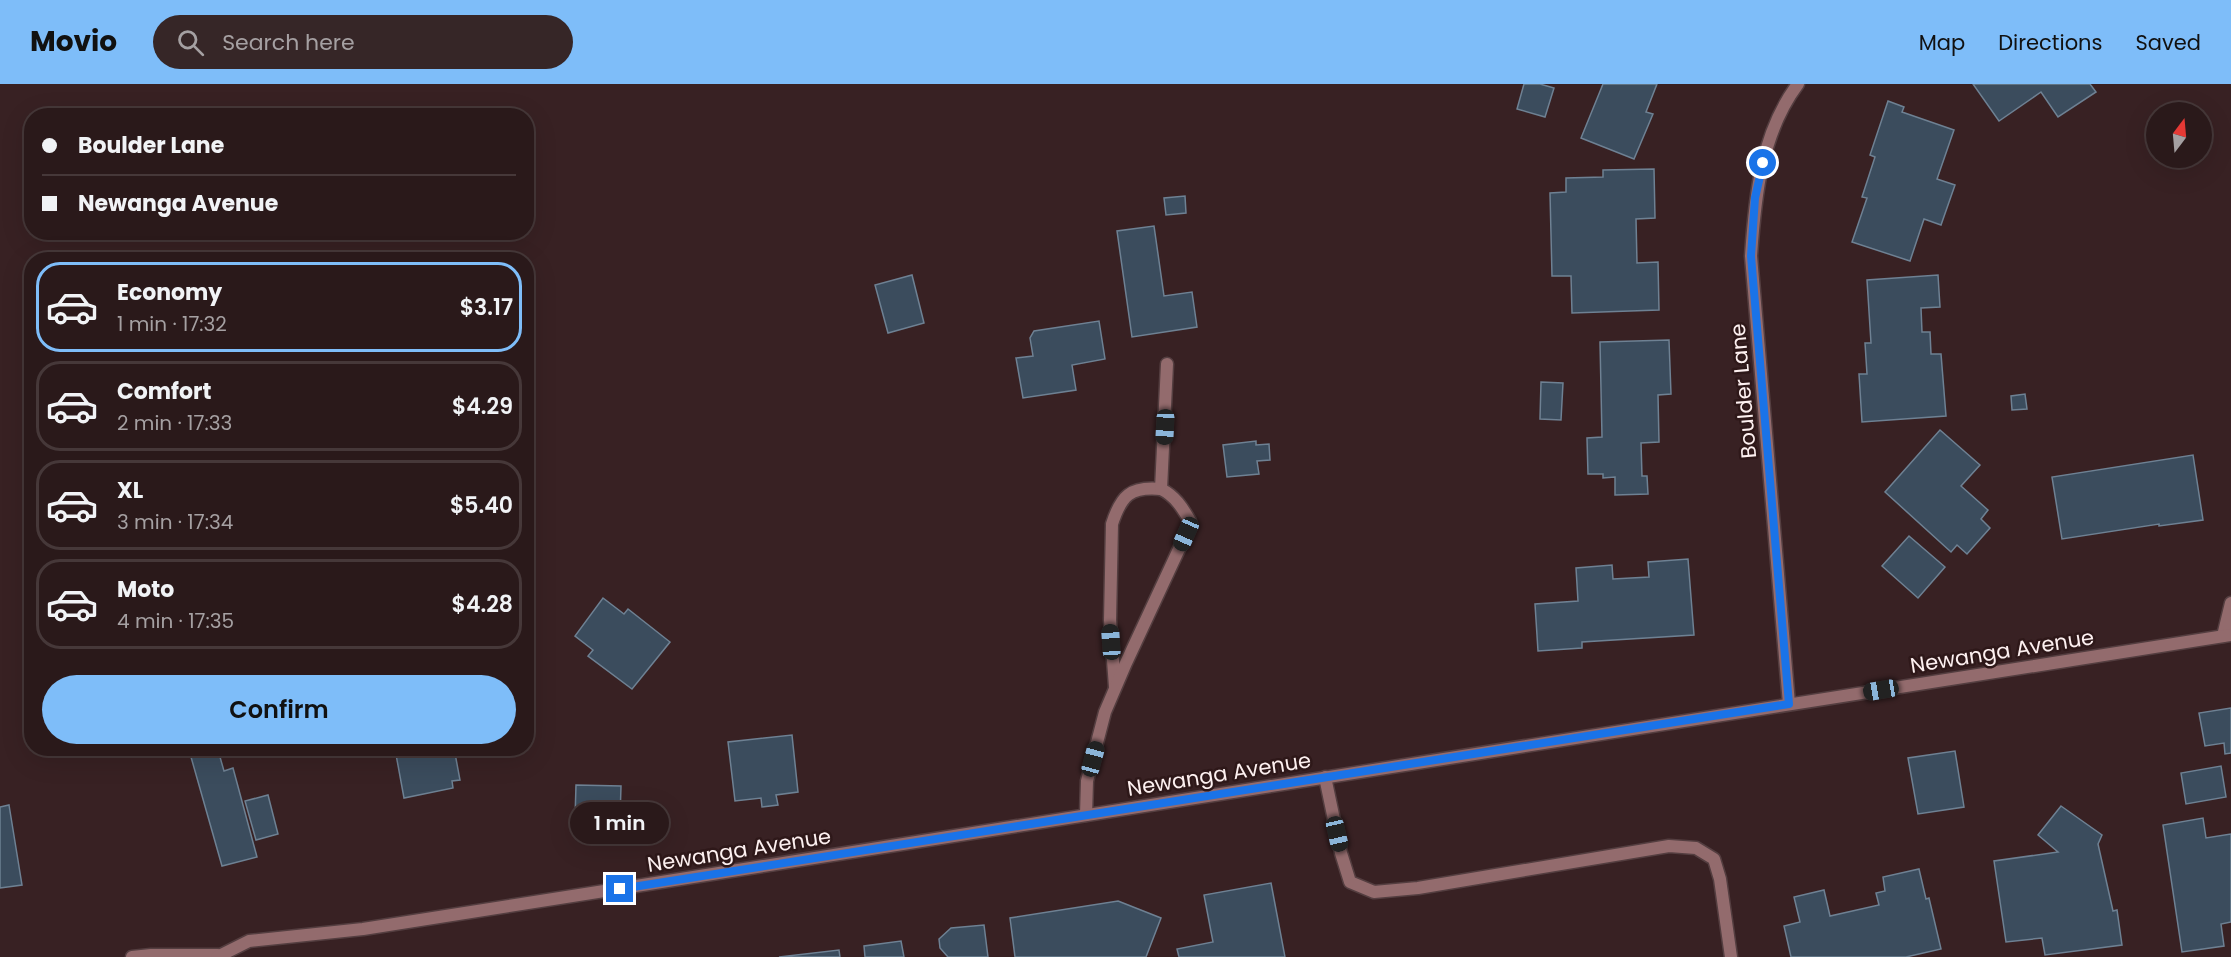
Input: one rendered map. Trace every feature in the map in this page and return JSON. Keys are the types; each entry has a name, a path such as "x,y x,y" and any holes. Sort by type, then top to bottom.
{"street":[{"name":"Boulder Lane","path":"1789,704 1751,256 1755,198 1767,145 1788,97 1798,84"},
{"path":"1161,489 1167,364"},
{"path":"1086,815 1087,781 1106,712 1190,521 1182,506 1161,489 1142,487 1124,496 1116,510 1112,524 1110,620 1115,690"},
{"path":"2227,636 2231,603"},
{"name":"Newanga Avenue","path":"218,956 249,941 363,929 2227,636"},
{"path":"1324,777 1350,882 1374,892 1418,888 1669,846 1696,848 1714,859 1720,879 1731,957"},
{"path":"132,957 218,956"}],"building":[{"path":"1524,84 1540,84 1554,88 1545,117 1517,109"},
{"path":"1603,84 1657,84 1646,112 1653,114 1634,159 1581,138"},
{"path":"1973,84 2090,84 2096,92 2058,117 2041,92 1999,121"},
{"path":"1888,101 1904,107 1902,112 1954,130 1937,179 1955,185 1941,225 1924,219 1910,261 1852,242 1867,198 1862,197 1875,157 1870,155"},
{"path":"1654,169 1655,218 1636,219 1637,263 1658,262 1659,310 1572,313 1571,276 1552,276 1550,193 1566,192 1566,178 1603,177 1603,170"},
{"path":"1185,196 1186,213 1166,215 1164,198"},
{"path":"1154,226 1164,296 1192,292 1197,327 1132,337 1117,231"},
{"path":"912,275 924,323 888,333 875,285"},
{"path":"1938,275 1940,307 1921,308 1922,332 1930,332 1931,354 1941,354 1946,416 1862,422 1859,374 1867,374 1865,343 1871,343 1867,280"},
{"path":"1099,321 1105,359 1072,365 1076,390 1023,398 1016,358 1033,356 1030,338 1034,331"},
{"path":"1669,340 1671,394 1658,395 1659,442 1641,443 1642,476 1647,476 1648,494 1615,495 1615,477 1603,478 1603,474 1588,474 1587,438 1602,437 1600,342"},
{"path":"1541,382 1563,383 1561,420 1540,419"},
{"path":"2025,394 2027,409 2012,410 2011,396"},
{"path":"1940,430 1980,465 1961,486 1988,510 1981,519 1990,528 1967,554 1957,545 1951,552 1885,492"},
{"path":"1256,441 1256,445 1269,444 1270,460 1257,461 1259,474 1227,477 1223,445"},
{"path":"2193,455 2203,520 2159,526 2159,524 2062,539 2052,477"},
{"path":"1909,536 1945,567 1918,598 1882,566"},
{"path":"1688,559 1694,635 1582,642 1582,648 1538,651 1535,604 1578,601 1576,568 1612,565 1613,579 1649,577 1648,562"},
{"path":"603,598 624,614 628,609 670,642 632,689 588,656 593,650 575,636"},
{"path":"2231,708 2231,753 2225,754 2224,743 2205,746 2199,713"},
{"path":"792,735 798,792 776,795 778,805 762,807 761,798 735,801 728,742"},
{"path":"1955,751 1964,807 1918,814 1908,758"},
{"path":"220,756 224,771 233,768 257,857 222,866 191,757"},
{"path":"396,756 456,756 460,780 452,781 453,788 404,798"},
{"path":"2221,766 2226,797 2186,804 2181,773"},
{"path":"576,785 621,786 620,819 575,818"},
{"path":"268,795 278,834 256,840 245,801"},
{"path":"9,805 22,885 0,888 0,807"},
{"path":"2061,806 2102,835 2098,844 2113,911 2117,910 2122,945 2045,955 2042,938 2006,942 1994,861 2058,852 2038,835"},
{"path":"2203,818 2206,838 2231,834 2231,922 2221,924 2224,946 2182,952 2163,825"},
{"path":"1919,869 1926,899 1929,898 1941,949 1906,957 1791,957 1784,926 1800,922 1794,897 1824,890 1830,916 1879,905 1876,893 1885,891 1883,877"},
{"path":"1271,883 1285,957 1179,957 1177,949 1213,942 1204,895"},
{"path":"1118,901 1161,918 1146,957 1015,957 1010,918"},
{"path":"984,925 988,957 948,957 940,948 939,939 951,928"},
{"path":"901,941 904,957 865,957 864,946"},
{"path":"839,950 840,957 779,957"}],"route":[{"path":"620,889 1789,704 1751,256 1755,198 1763,163"}]}
